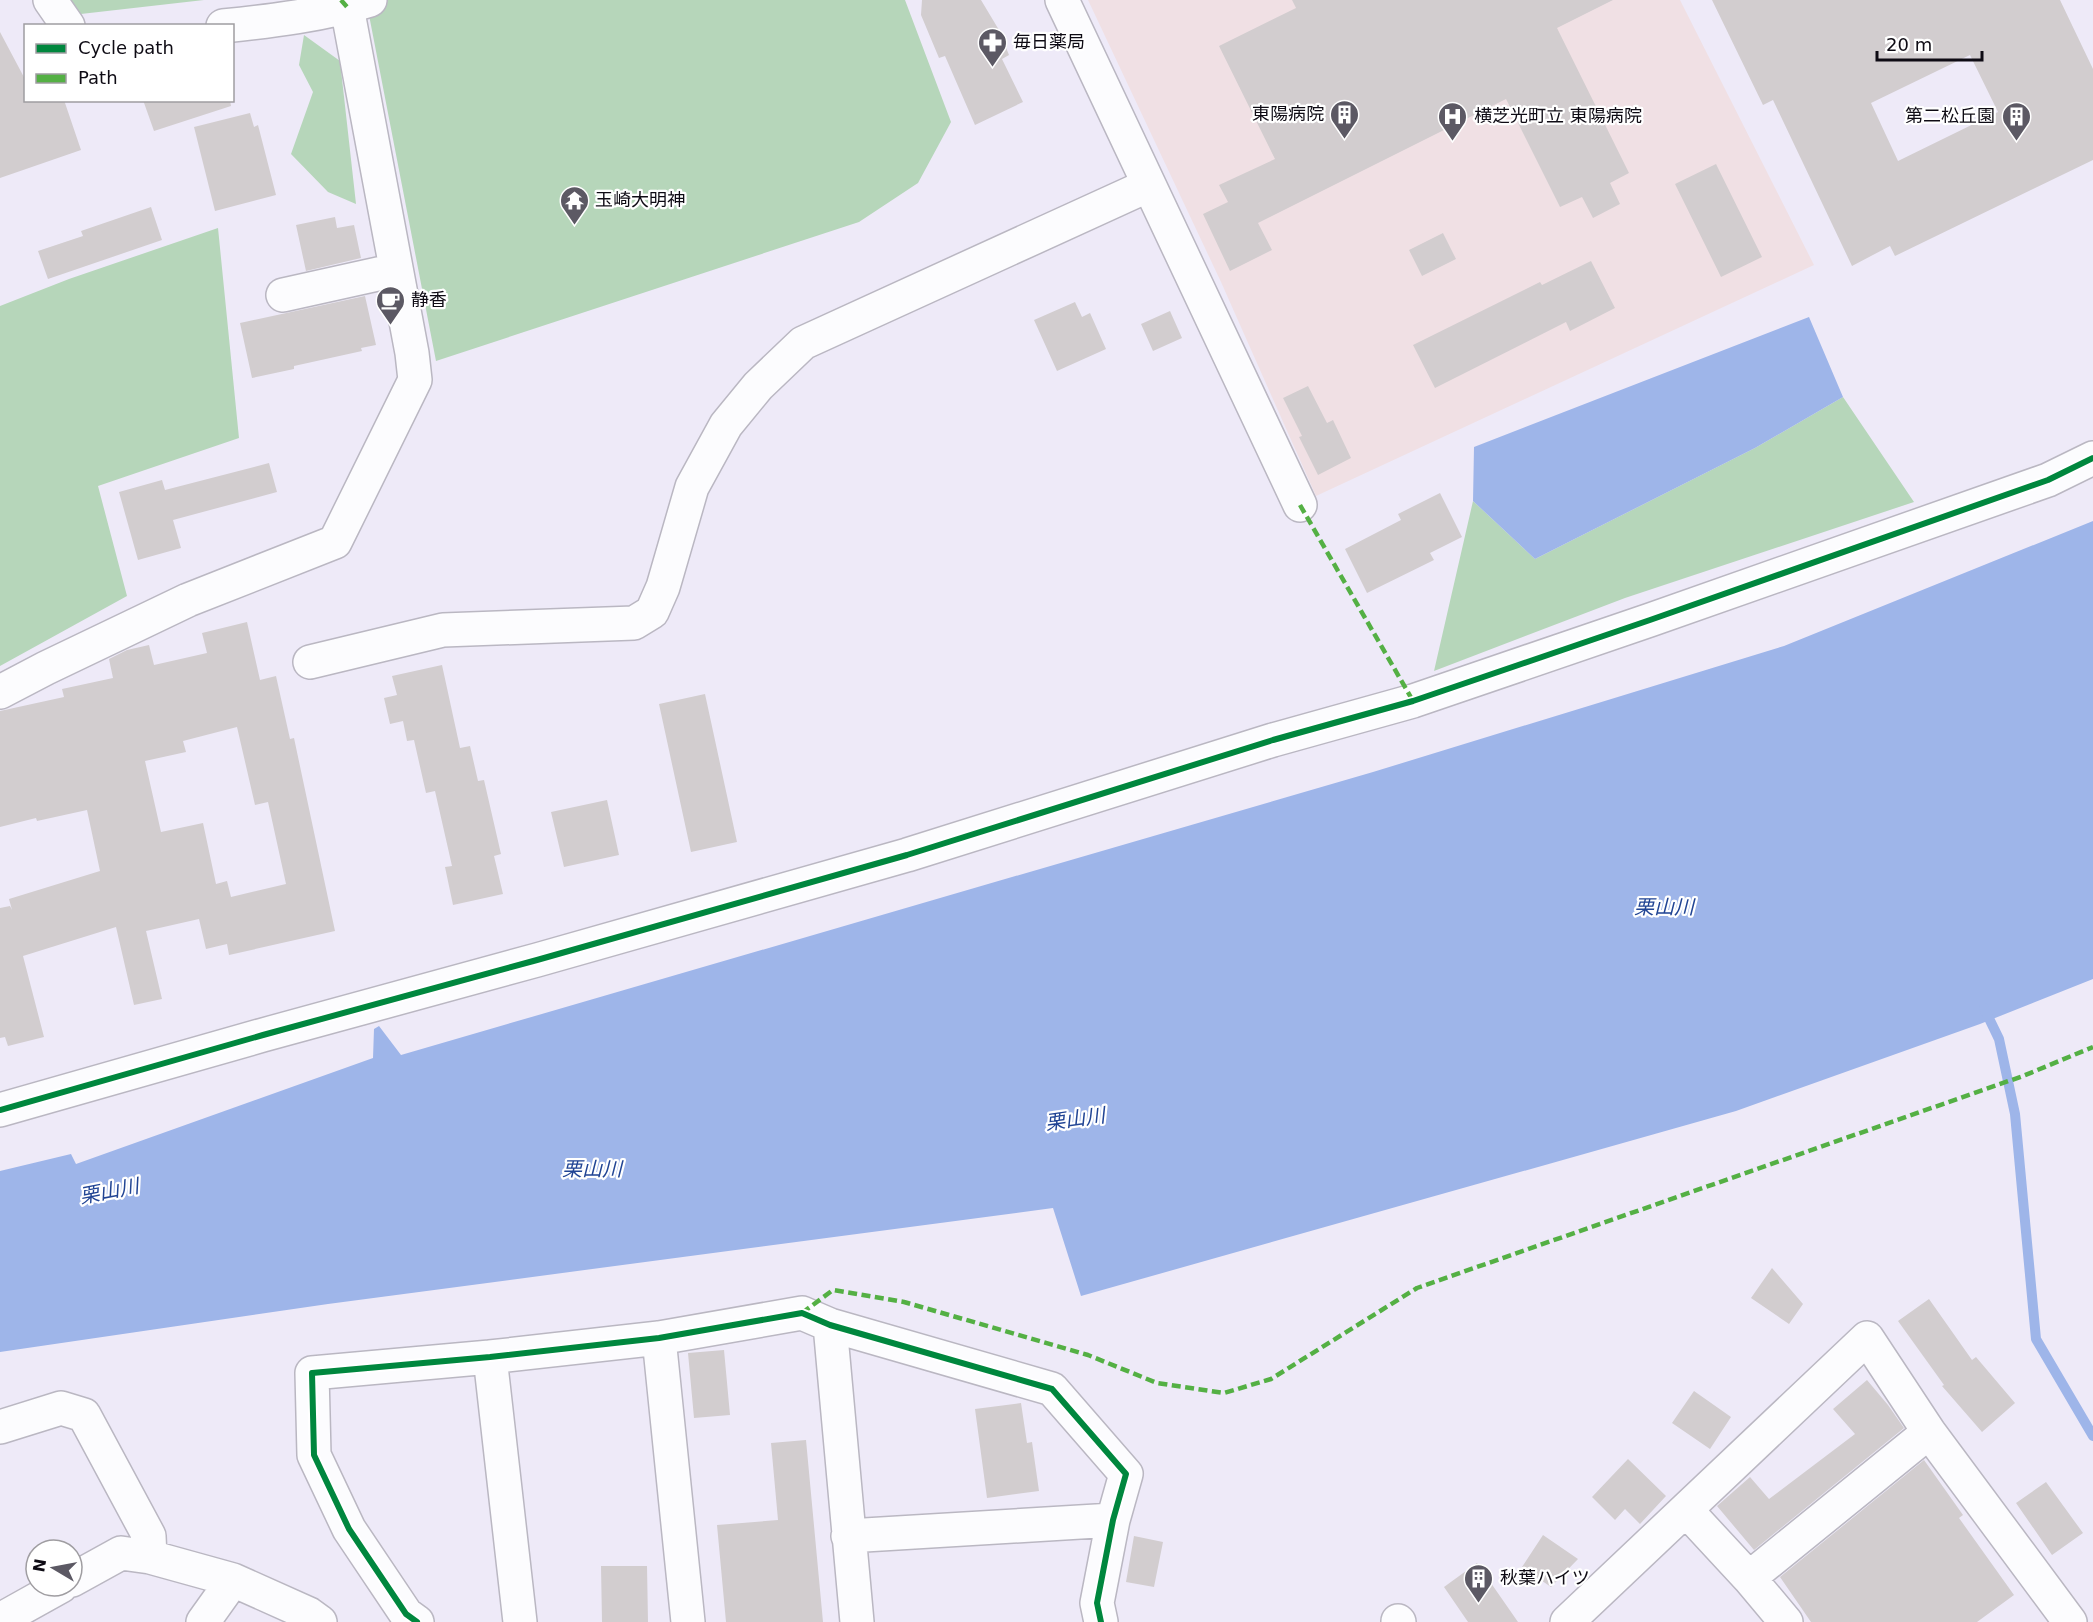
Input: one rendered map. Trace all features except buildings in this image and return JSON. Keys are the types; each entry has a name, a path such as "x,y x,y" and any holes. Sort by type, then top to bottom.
{"street":[{"path":"50,0 67,24"},
{"path":"1062,0 1300,505"},
{"path":"0,692 188,600 335,542 414,380 412,353 396,270 359,4 258,23 234,25"},
{"path":"310,662 443,630 634,623 652,612 663,587 692,487 726,425 758,386 803,343 1149,185"},
{"path":"283,295 396,270"},
{"path":"0,1110 907,855 1273,740 1413,701 2048,480 2093,458"},
{"path":"407,1619 349,1529 314,1455 312,1373 490,1357 659,1338 802,1313 830,1325 1052,1389 1126,1474 1113,1520 1097,1603 1101,1622"},
{"path":"830,1325 857,1622"},
{"path":"659,1338 688,1622"},
{"path":"1567,1622 1867,1338 1929,1432 2070,1622"},
{"path":"490,1357 519,1622"},
{"path":"0,1427 61,1408 84,1414 149,1536 150,1557"},
{"path":"1749,1578 1929,1432"},
{"path":"1686,1510 1786,1622"},
{"path":"848,1536 1113,1520"},
{"path":"84,1573 121,1553 150,1557 233,1580 309,1614 320,1622"},
{"path":"203,1622 233,1580"},
{"path":"0,1620 39,1598"}],"shaded area":[{"name":"横芝光町立 東陽病院","path":"1088,0 1680,0 1814,265 1316,496 1221,282"}],"green space":[{"path":"62,0 204,0 72,15"},
{"path":"352,0 905,0 951,122 918,183 859,222 436,361 369,15"},
{"path":"304,35 340,61 356,204 328,192 291,154 313,92 299,65"},
{"path":"218,228 239,438 98,486 127,596 0,666 0,306 69,279"},
{"path":"1843,397 1914,502 1625,598 1434,671 1473,501 1535,559 1755,448"}],"water":[{"path":"1809,317 1843,397 1755,448 1535,559 1473,501 1474,447"},
{"name":"栗山川","path":"2093,521 2093,979 1980,1024 1736,1111 1081,1296 1053,1208 328,1304 0,1352 0,1171 71,1154 76,1164 373,1058 374,1029 379,1026 401,1055 1373,772 1784,646"}],"waterway":[{"path":"1984,1008 1999,1039 2015,1114 2036,1339 2093,1436"}],"marked path":[{"path":"341,0 347,7"},
{"path":"1300,505 1413,701"},
{"path":"802,1313 833,1290 904,1302 1088,1355 1157,1383 1224,1393 1271,1379 1417,1288 2023,1076 2093,1047"}],"cycle path":[{"path":"0,1110 907,855 1273,740 1413,701 2048,480 2093,458"},
{"path":"417,1622 406,1614 349,1529 314,1455 312,1373 490,1357 659,1338 802,1313 830,1325 1052,1389 1126,1474 1113,1520 1097,1603 1101,1622"}],"place":[{"name":"毎日薬局","path":"992,68"},
{"name":"東陽病院","path":"1345,140"},
{"name":"横芝光町立 東陽病院","path":"1453,142"},
{"name":"第二松丘園","path":"2016,142"},
{"name":"玉崎大明神","path":"574,226"},
{"name":"静香","path":"390,326"},
{"name":"秋葉ハイツ","path":"1479,1604"}]}
